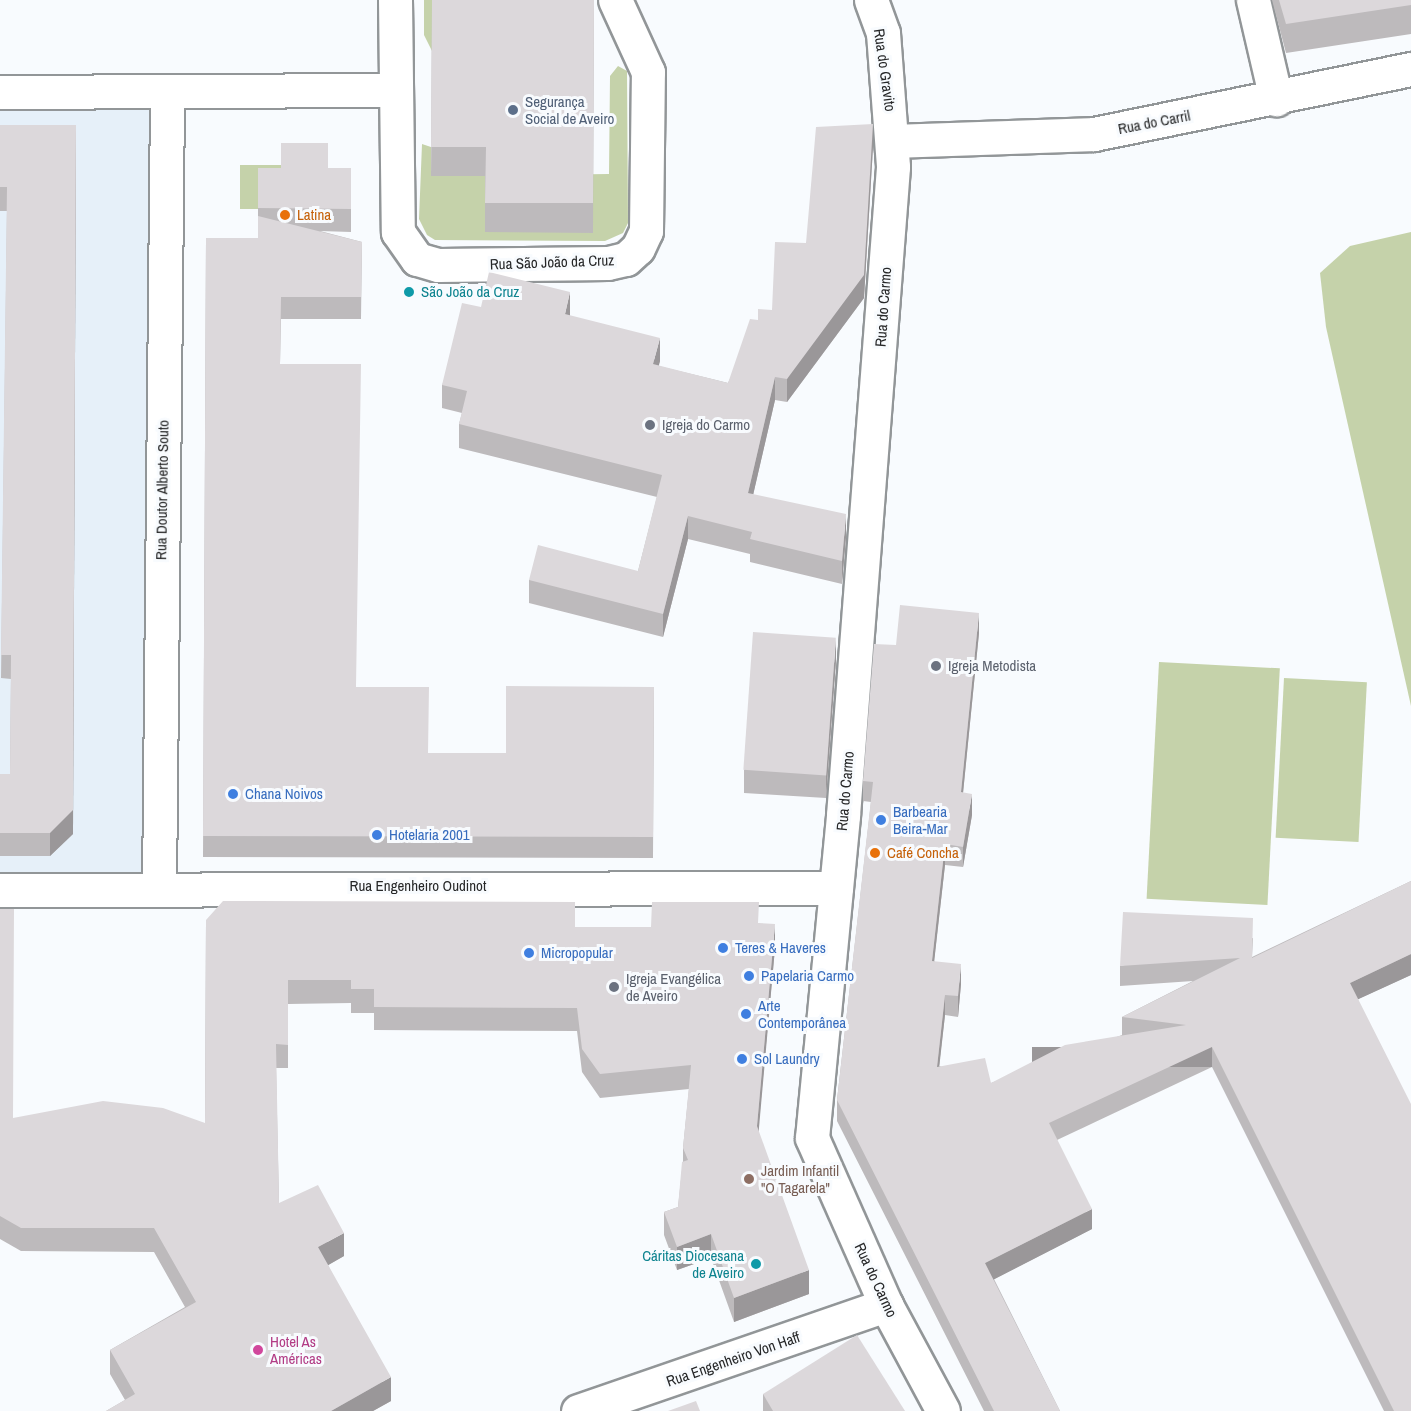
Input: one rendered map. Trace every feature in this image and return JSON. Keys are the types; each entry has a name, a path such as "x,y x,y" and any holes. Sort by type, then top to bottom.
{"street":[{"path":"0,92 396,90 395,0"},
{"name":"Rua São João da Cruz","path":"396,90 398,232 417,260 438,265 626,259 646,231 648,72 615,0"},
{"name":"Rua do Gravito","path":"871,0 883,33 894,141"},
{"path":"1253,0 1276,99"},
{"name":"Rua do Carril","path":"894,141 1094,134 1276,99 1411,69"},
{"name":"Rua Doutor Alberto Souto","path":"159,888 167,92"},
{"name":"Rua do Carmo","path":"894,141 836,888 812,1138 886,1305 943,1411"},
{"name":"Rua Engenheiro Oudinot","path":"0,890 836,888"},
{"name":"Rua Engenheiro Von Haff","path":"578,1411 886,1305"}],"shaded area":[{"path":"0,92 167,92 167,890 0,890"}],"green space":[{"path":"424,0 432,0 432,51 424,35"},
{"path":"618,66 627,71 628,223 623,233 605,241 435,240 427,235 419,219 422,144 431,147 431,176 609,174 610,76"},
{"path":"240,165 281,165 281,190 258,190 258,209 240,209"},
{"path":"1411,232 1411,706 1326,327 1320,273 1350,246"},
{"path":"1159,662 1280,668 1267,905 1147,899"},
{"path":"1284,678 1367,682 1359,842 1276,838"}],"building":[{"name":"Segurança Social de Aveiro","path":"432,0 594,0 593,203 485,203 486,147 431,147"},
{"path":"1279,0 1411,0 1411,5 1286,24"},
{"path":"873,124 864,275 787,379 775,377 748,493 846,514 842,561 750,539 752,532 688,516 663,614 529,580 538,545 638,571 662,475 459,424 467,391 442,385 462,303 481,307 489,272 570,292 565,314 660,338 653,364 728,383 750,319 758,320 758,309 772,310 775,242 806,243 816,127"},
{"path":"0,125 76,125 73,810 50,833 0,833 0,774 10,774 11,655 1,655 7,187 0,187"},
{"path":"281,143 328,143 328,168 351,168 351,209 258,208 258,168 281,168"},
{"path":"258,216 362,242 361,297 281,297 280,364 361,364 356,687 429,687 428,753 506,753 506,686 654,687 653,837 203,836 206,238 258,238"},
{"path":"900,605 979,613 961,792 972,794 963,847 945,844 932,961 961,964 958,996 945,995 937,1067 985,1058 991,1083 1065,1045 1186,1025 1122,1017 1240,958 1120,966 1123,912 1253,918 1252,958 1411,881 1411,954 1350,983 1411,1104 1411,1411 1394,1411 1212,1047 1049,1123 1092,1209 985,1263 1060,1411 994,1411 837,1100 873,782 863,781 874,644 896,645"},
{"path":"753,632 836,638 826,775 743,770"},
{"path":"223,901 575,902 575,927 651,927 652,902 759,902 758,923 775,924 757,1126 809,1270 734,1298 711,1234 677,1247 664,1212 678,1207 682,1162 688,1160 683,1148 691,1065 600,1074 582,1049 577,1008 374,1007 374,989 351,989 351,980 288,980 288,1045 276,1044 279,1203 318,1185 344,1233 318,1247 391,1377 331,1411 106,1411 135,1394 110,1350 196,1302 154,1228 21,1228 0,1216 0,909 14,909 13,1118 103,1101 163,1108 205,1123 206,920"},
{"path":"857,1335 905,1411 773,1411 763,1394"},
{"path":"696,1401 700,1411 668,1411"}],"place":[{"name":"Segurança Social de Aveiro","path":"513,110"},
{"name":"Latina","path":"285,215"},
{"name":"São João da Cruz","path":"409,292"},
{"name":"Igreja do Carmo","path":"650,425"},
{"name":"Igreja Metodista","path":"936,666"},
{"name":"Chana Noivos","path":"233,794"},
{"name":"Barbearia Beira-Mar","path":"881,820"},
{"name":"Hotelaria 2001","path":"377,835"},
{"name":"Café Concha","path":"875,853"},
{"name":"Teres & Haveres","path":"723,948"},
{"name":"Micropopular","path":"529,953"},
{"name":"Papelaria Carmo","path":"749,976"},
{"name":"Igreja Evangélica de Aveiro","path":"614,987"},
{"name":"Arte Contemporânea","path":"746,1014"},
{"name":"Sol Laundry","path":"742,1059"},
{"name":"Jardim Infantil \"O Tagarela\"","path":"749,1179"},
{"name":"Cáritas Diocesana de Aveiro","path":"756,1264"},
{"name":"Hotel As Américas","path":"258,1350"}]}
